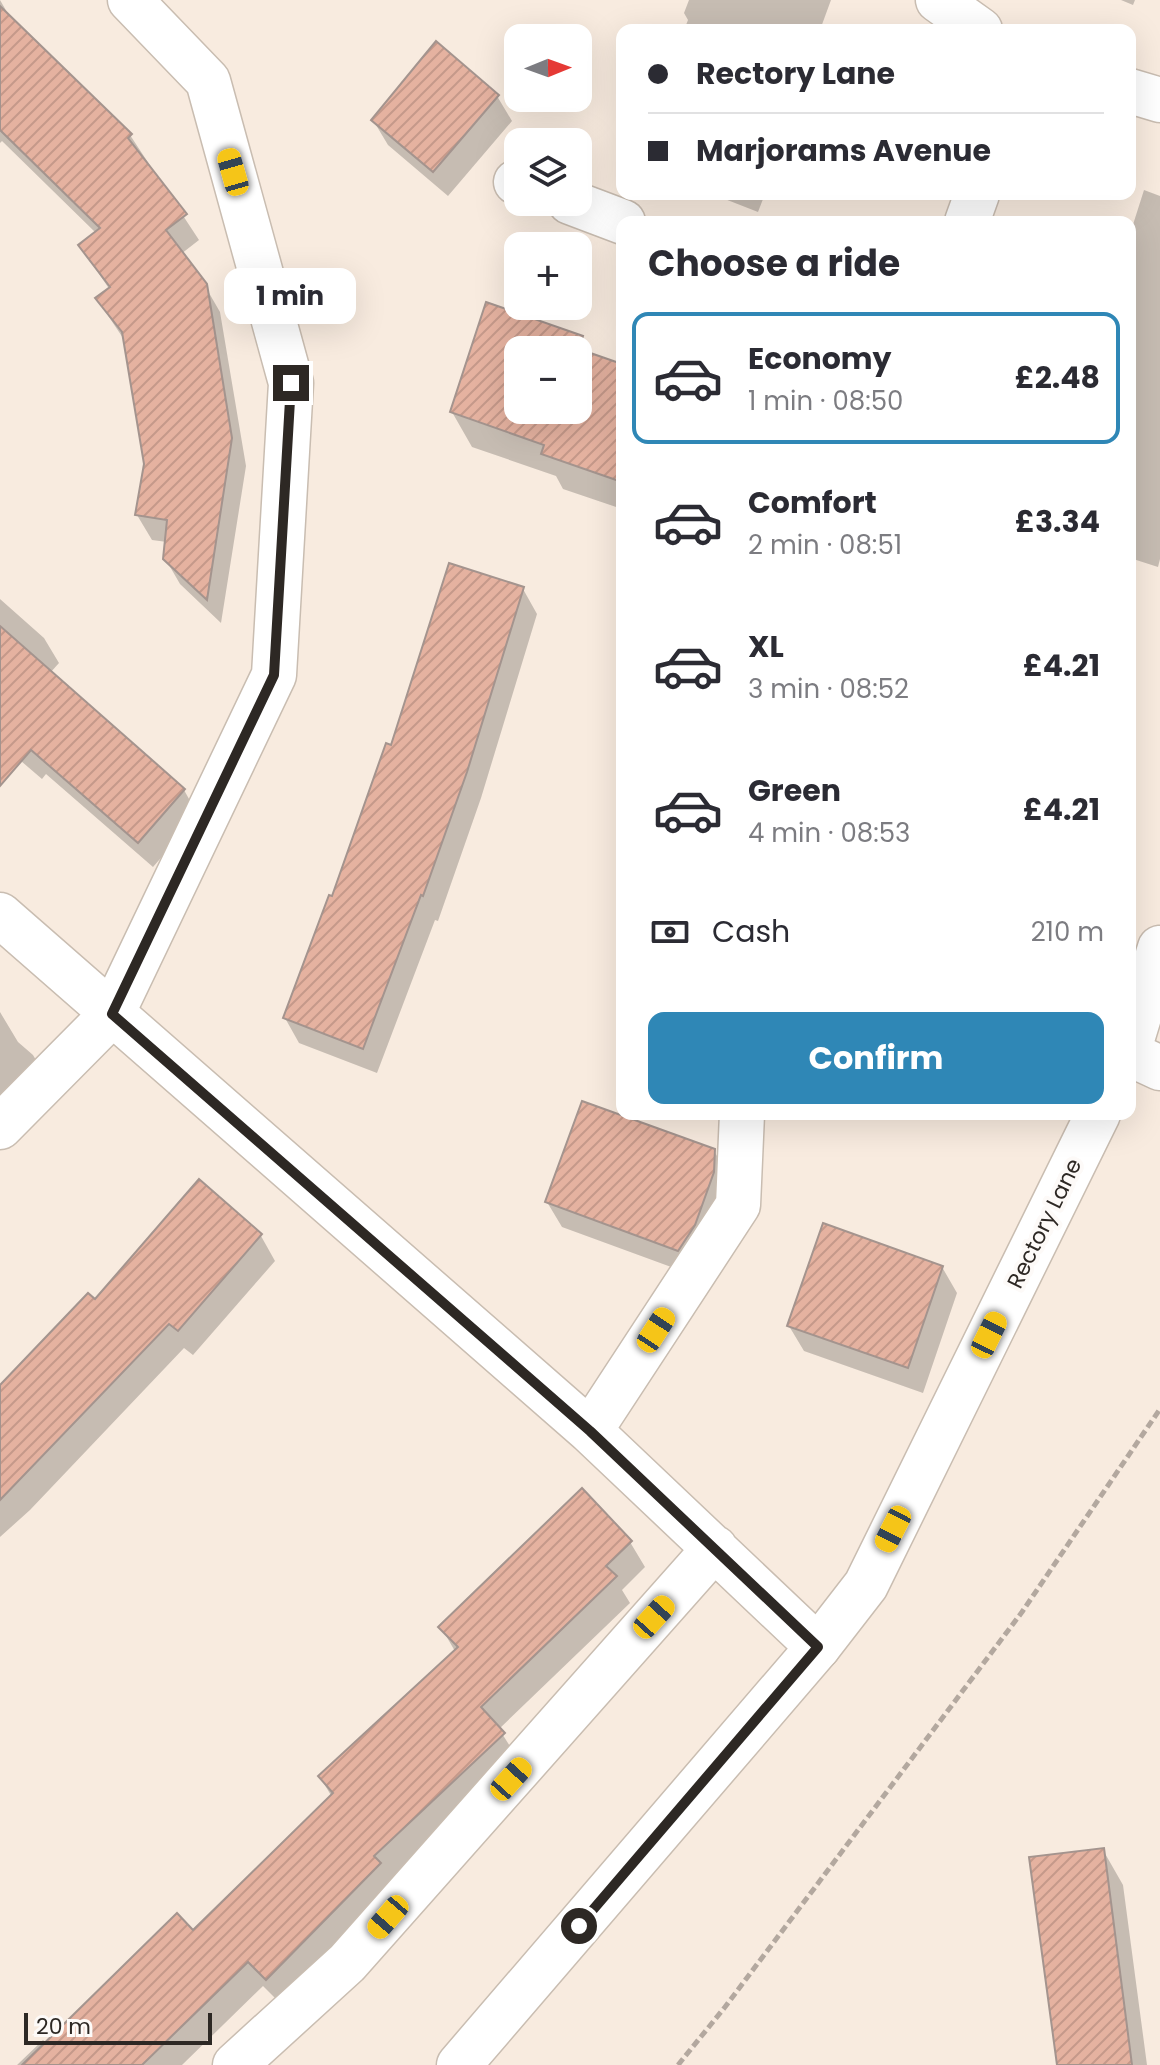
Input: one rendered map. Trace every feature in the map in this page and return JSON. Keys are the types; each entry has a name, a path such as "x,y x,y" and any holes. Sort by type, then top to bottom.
{"street":[{"path":"0,1127 112,1014 274,675 291,383 208,81 130,0"},
{"path":"938,0 972,24"},
{"path":"1136,93 1160,100"},
{"path":"592,210 616,219"},
{"path":"0,915 590,1431 818,1647"},
{"path":"1136,1026 1160,948"},
{"path":"1136,1057 1160,1068"},
{"path":"590,1431 738,1205 742,1120"},
{"name":"Rectory Lane","path":"459,2065 818,1647 866,1585 1095,1120"},
{"path":"235,2065 347,1963 715,1548"}],"path":[{"path":"678,2065 1022,1612 1160,1409"}],"building":[{"path":"0,6 132,134 128,138 187,214 166,230 207,284 232,438 207,600 163,559 167,520 135,515 144,464 122,332 95,298 110,287 78,245 100,228 0,130"},
{"path":"436,41 499,95 433,172 371,120"},
{"path":"486,302 504,308 504,320 537,320 583,336 504,336 504,424 592,424 592,354 616,362 616,480 541,454 544,445 450,412"},
{"path":"449,563 524,587 467,772 363,1049 283,1018 329,895 332,896 386,743 391,745"},
{"path":"0,626 185,789 138,843 31,750 0,786"},
{"path":"582,1101 616,1113 616,1120 635,1120 715,1149 714,1172 695,1225 678,1251 545,1202"},
{"path":"199,1179 262,1234 178,1331 169,1324 0,1500 0,1385 88,1293 95,1299"},
{"path":"823,1223 943,1266 908,1368 787,1326"},
{"path":"582,1488 632,1541 606,1566 617,1576 481,1707 505,1733 374,1856 381,1863 266,1980 248,1962 142,2065 22,2065 177,1913 193,1930 333,1793 318,1776 458,1647 438,1627"},
{"path":"1104,1848 1132,2065 1057,2065 1029,1857"}],"route":[{"path":"291,383 274,675 112,1014 590,1431 818,1647 579,1926"}]}
